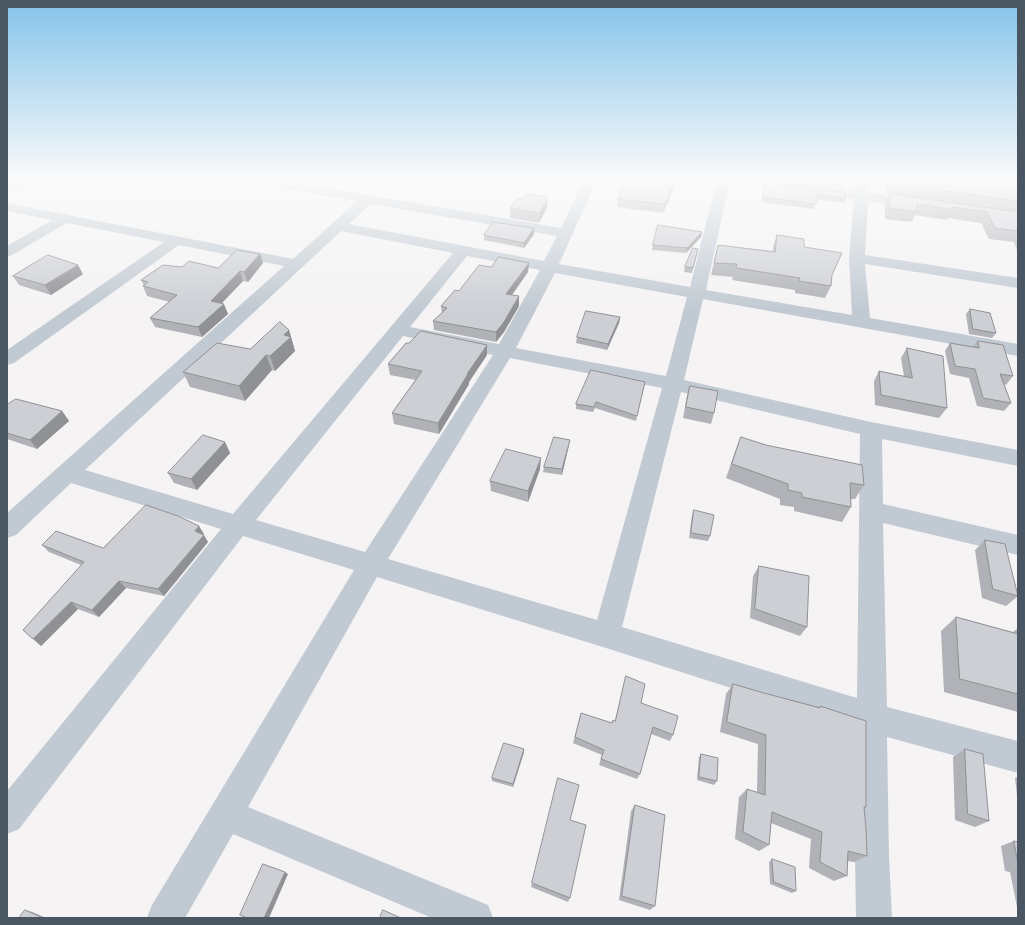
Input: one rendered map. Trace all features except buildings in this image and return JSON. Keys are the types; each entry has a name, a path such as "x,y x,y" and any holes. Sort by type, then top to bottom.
{"street":[{"path":"7,252 57,223"},
{"path":"86,223 296,264"},
{"path":"7,528 68,474 340,223"},
{"path":"505,223 564,233"},
{"path":"165,918 224,814 371,565 505,351 549,268 569,223"},
{"path":"606,634 715,223"},
{"path":"859,223 857,258 861,321"},
{"path":"337,226 462,252 549,268 861,321 1018,350"},
{"path":"7,359 177,240"},
{"path":"7,817 239,524 462,252"},
{"path":"857,258 1018,283"},
{"path":"397,330 672,384 871,429 1018,458"},
{"path":"871,429 873,718 872,856 874,918"},
{"path":"68,474 606,634 873,718 1018,757"},
{"path":"872,511 1018,545"},
{"path":"224,814 476,918"}]}
